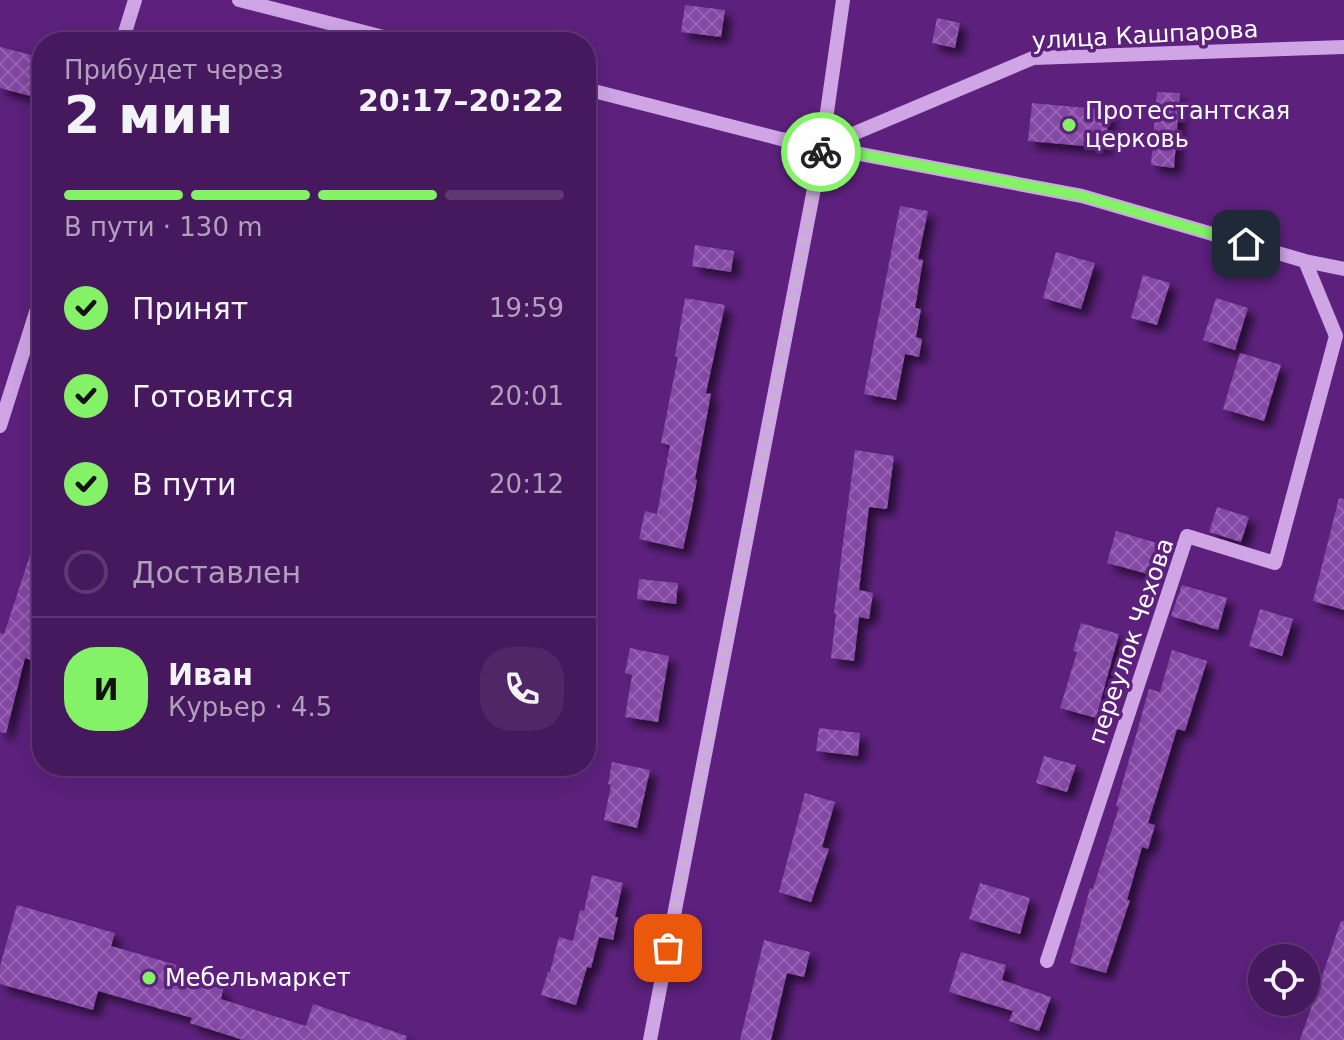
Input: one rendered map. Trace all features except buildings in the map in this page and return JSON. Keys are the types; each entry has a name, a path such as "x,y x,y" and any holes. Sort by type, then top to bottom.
{"street":[{"path":"125,32 135,0"},
{"path":"239,0 364,32"},
{"path":"650,1040 822,147 843,0"},
{"name":"улица Кашпарова","path":"822,147 1033,58 1344,47"},
{"path":"596,91 822,147 1082,196 1305,261 1344,269"},
{"name":"переулок Чехова","path":"1047,961 1187,536 1275,563 1336,336 1305,261"},
{"path":"0,426 32,325"}],"way so far":[{"path":"668,948 821,152"}],"place":[{"name":"Протестантская церковь","path":"1069,125"},
{"name":"Мебельмаркет","path":"149,978"}],"route":[{"path":"821,152 822,147 1082,196 1246,244"}]}
